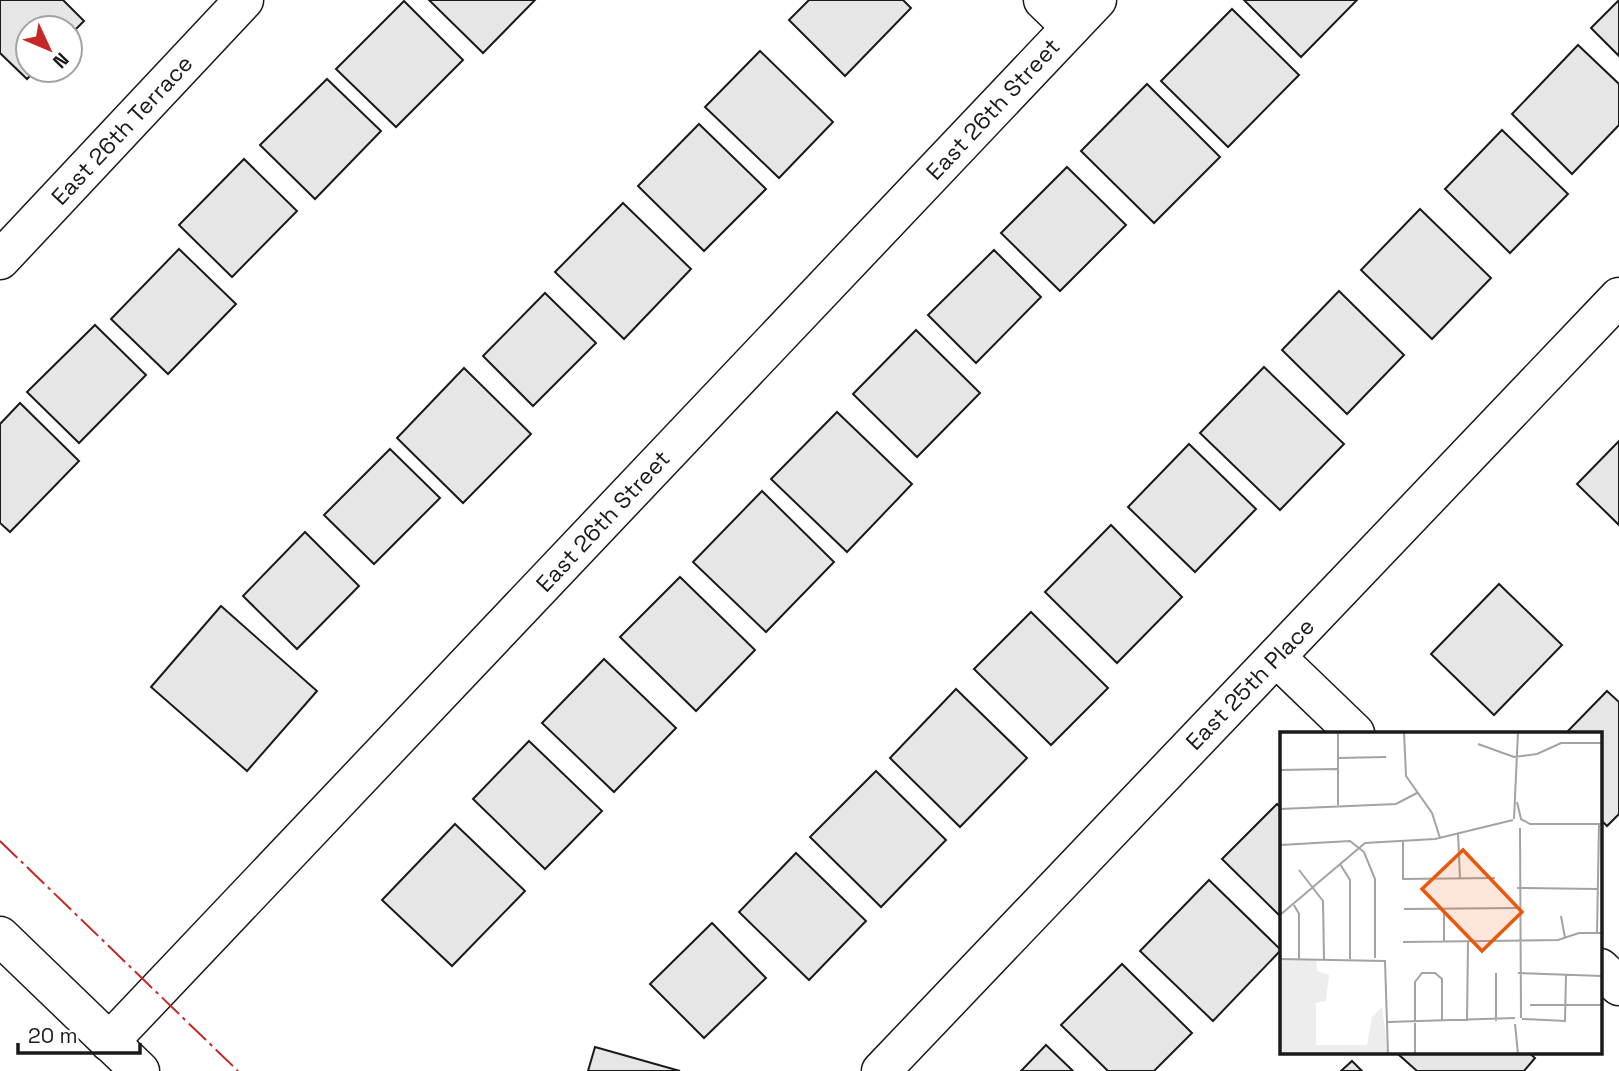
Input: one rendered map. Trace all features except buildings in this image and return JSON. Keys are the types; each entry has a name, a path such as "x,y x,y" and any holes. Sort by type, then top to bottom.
{"street":[{"name":"East 26th Terrace","path":"0,260 244,0"},
{"path":"1043,0 1084,13"},
{"name":"East 26th Street","path":"109,1042 1084,13"},
{"name":"East 25th Place","path":"881,1071 1619,298"},
{"path":"1276,657 1354,732"},
{"path":"0,936 139,1071"},
{"path":"1602,970 1619,986"}],"power":[{"path":"0,841 238,1071"}]}
